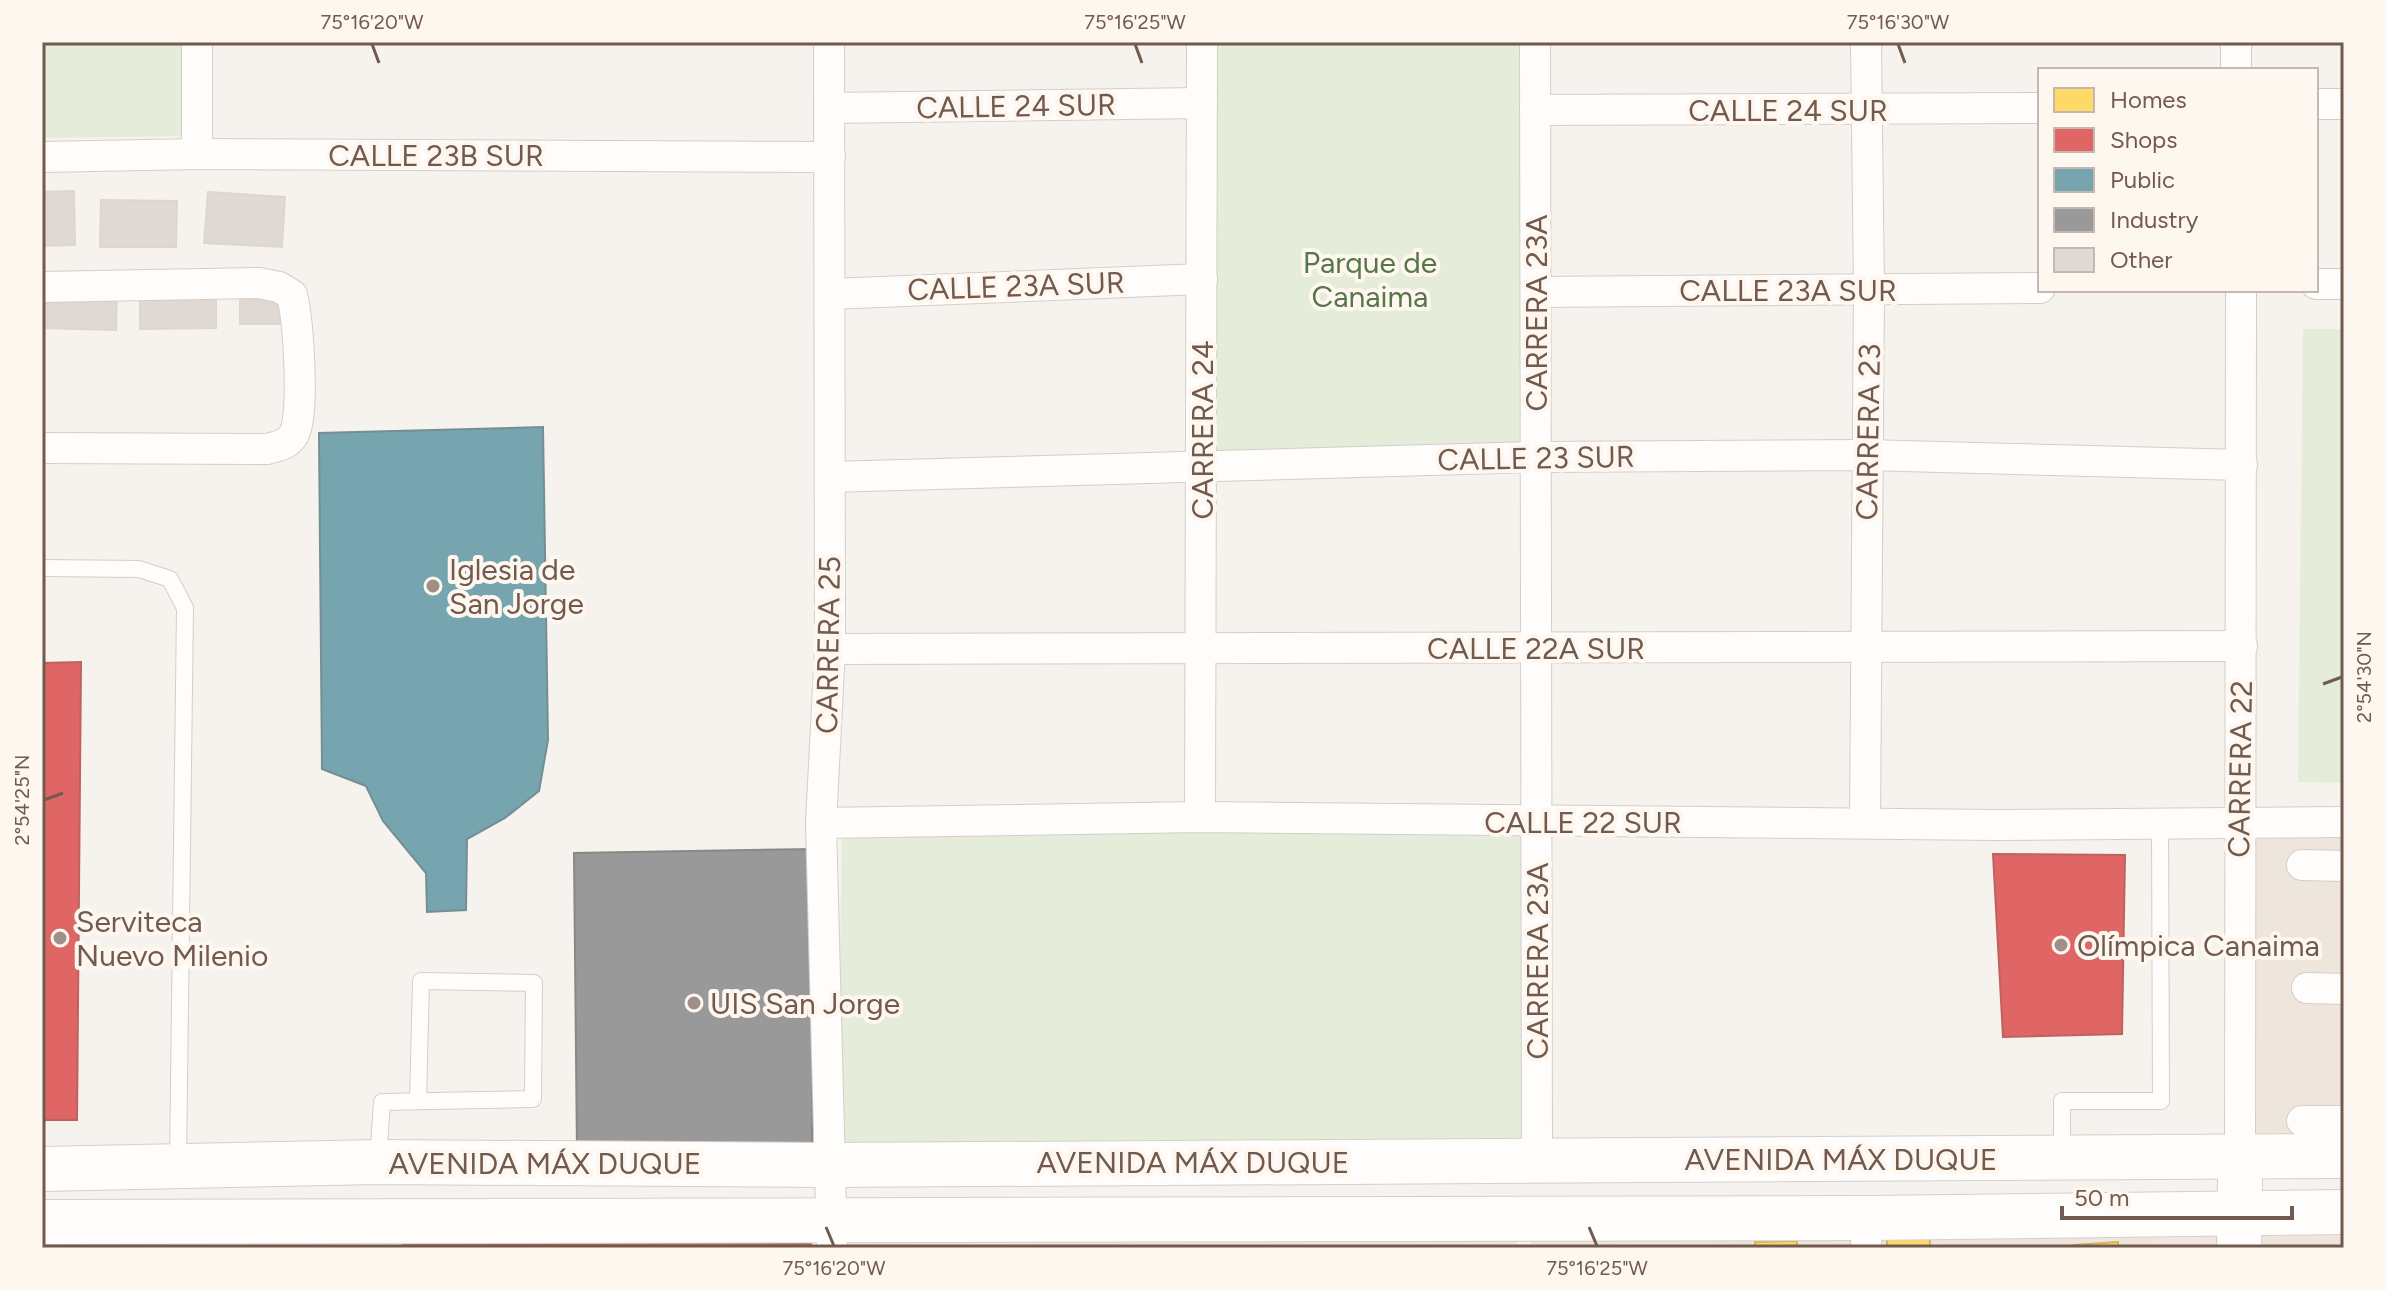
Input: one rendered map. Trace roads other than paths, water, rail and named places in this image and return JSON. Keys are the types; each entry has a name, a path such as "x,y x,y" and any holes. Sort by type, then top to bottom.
{"main road":[{"name":"CARRERA 22","path":"2239,1230 2240,1155"},
{"name":"AVENIDA MÁX DUQUE","path":"42,1169 378,1162 828,1165 2344,1156"},
{"name":"AVENIDA MÁX DUQUE","path":"46,1231 832,1235 2239,1230 2344,1212"}],"street":[{"path":"197,42 197,154"},
{"name":"CARRERA 25","path":"829,42 830,649 821,823 832,1235"},
{"name":"CARRERA 24","path":"1200,817 1202,42"},
{"name":"CARRERA 23A","path":"1535,42 1537,1159"},
{"name":"CARRERA 23","path":"1865,822 1869,290 1866,42"},
{"path":"2236,42 2236,68"},
{"name":"CALLE 24 SUR","path":"830,108 1202,103"},
{"path":"2318,104 2344,104"},
{"name":"CALLE 24 SUR","path":"1535,110 2038,108"},
{"name":"CALLE 23B SUR","path":"42,157 197,154 830,157"},
{"name":"CALLE 23A SUR","path":"830,294 1202,279"},
{"path":"42,287 259,283 279,287 292,295 297,316 299,412 295,433 285,444 267,449 42,448"},
{"path":"2318,284 2344,284"},
{"name":"CALLE 23A SUR","path":"1536,292 2038,288"},
{"name":"CARRERA 22","path":"2240,1155 2241,292"},
{"name":"CALLE 23 SUR","path":"830,477 1202,464 1536,457 1866,455 2242,465"},
{"name":"CALLE 22A SUR","path":"830,649 2242,646"},
{"name":"CALLE 22 SUR","path":"821,823 1200,817 1538,822 2344,822"},
{"path":"2302,865 2344,866"},
{"path":"2307,988 2344,989"},
{"path":"2302,1121 2344,1121"}],"lane":[{"path":"42,568 139,569 170,579 185,608 178,1166"},
{"path":"2062,1157 2062,1101 2161,1101 2160,824"},
{"path":"378,1162 382,1102 533,1099 534,983 421,981 418,1101"}],"place":[{"name":"Iglesia de San Jorge","path":"433,586"},
{"name":"Serviteca Nuevo Milenio","path":"60,938"},
{"name":"Olímpica Canaima","path":"2061,945"},
{"name":"UIS San Jorge","path":"694,1003"}],"park label":[{"name":"Parque de Canaima","path":"1370,279"}]}
